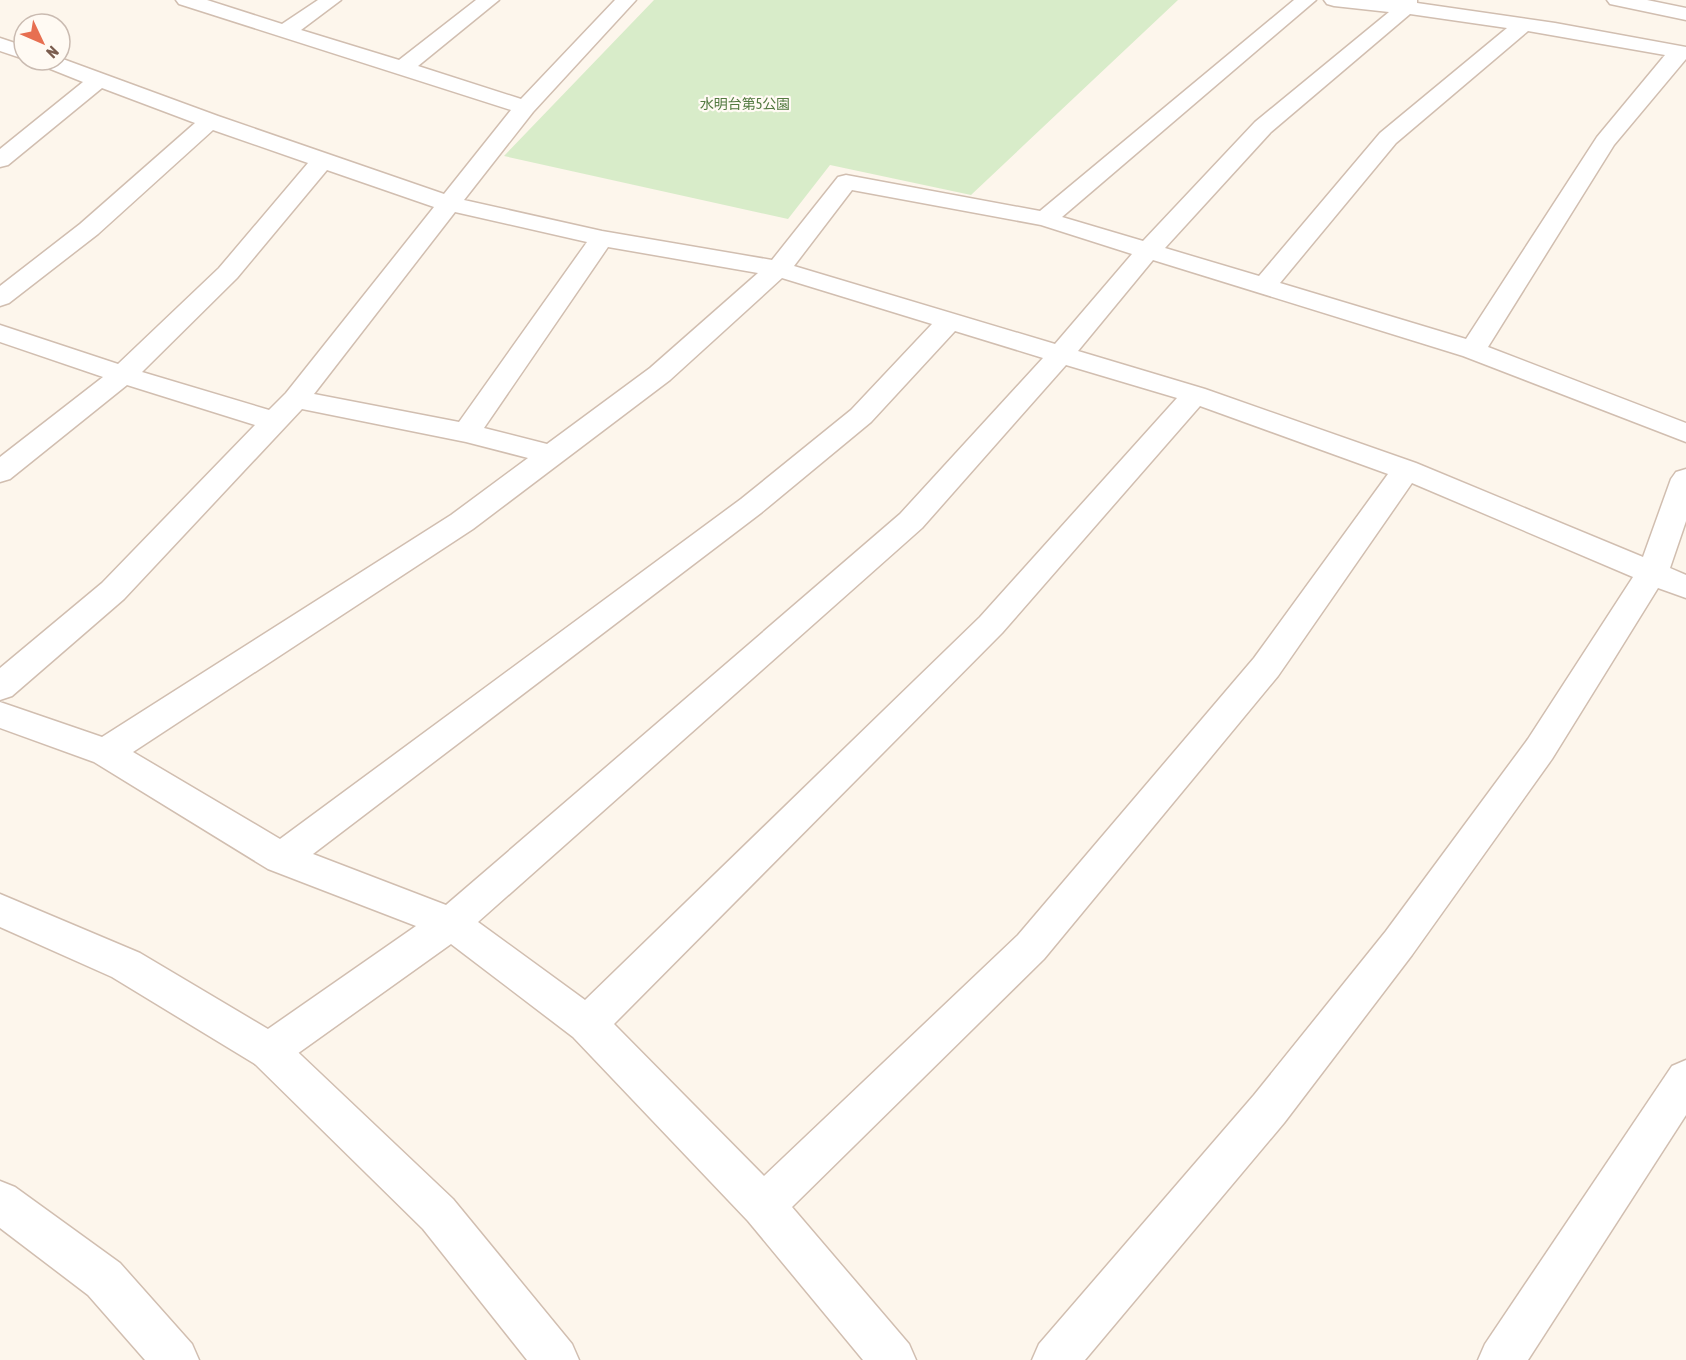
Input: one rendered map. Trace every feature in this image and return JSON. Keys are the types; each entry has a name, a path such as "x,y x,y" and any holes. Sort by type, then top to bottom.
{"street":[{"path":"186,0 525,107"},
{"path":"285,31 331,0"},
{"path":"401,69 489,0"},
{"path":"0,687 113,591 296,399 525,107 626,0"},
{"path":"1045,219 1306,0"},
{"path":"1334,0 1407,3 1682,53"},
{"path":"1617,0 1686,14"},
{"path":"269,1052 451,923 911,521 1062,353 1148,251 1263,127 1407,3"},
{"path":"1265,285 1388,138 1523,24"},
{"path":"1472,350 1605,142 1682,53"},
{"path":"72,69 210,121 448,204 602,238 778,269 949,322 1062,353 1194,395 1406,470 1653,571 1686,587"},
{"path":"0,160 100,79"},
{"path":"0,298 89,229 210,121"},
{"path":"0,472 123,375 228,273 324,159"},
{"path":"106,752 462,522 660,374 778,269 846,182 1045,219 1472,350 1686,433"},
{"path":"466,434 602,238"},
{"path":"281,858 751,506 861,416 949,322"},
{"path":"0,333 123,375 274,421"},
{"path":"587,1024 810,806 990,625 1194,395"},
{"path":"296,399 466,434 551,455"},
{"path":"763,1206 1031,947 1266,667 1406,470"},
{"path":"1055,1360 1269,1109 1399,943 1540,749 1653,571 1686,479"},
{"path":"0,715 106,752 281,858 451,923 587,1024 763,1206 893,1360"},
{"path":"0,910 126,964 269,1052 438,1214 556,1360"},
{"path":"1502,1360 1686,1079"},
{"path":"0,1202 104,1279 176,1360"}],"green space":[{"name":"水明台第5公園","path":"654,0 1178,0 971,195 830,165 788,219 504,156"}]}
